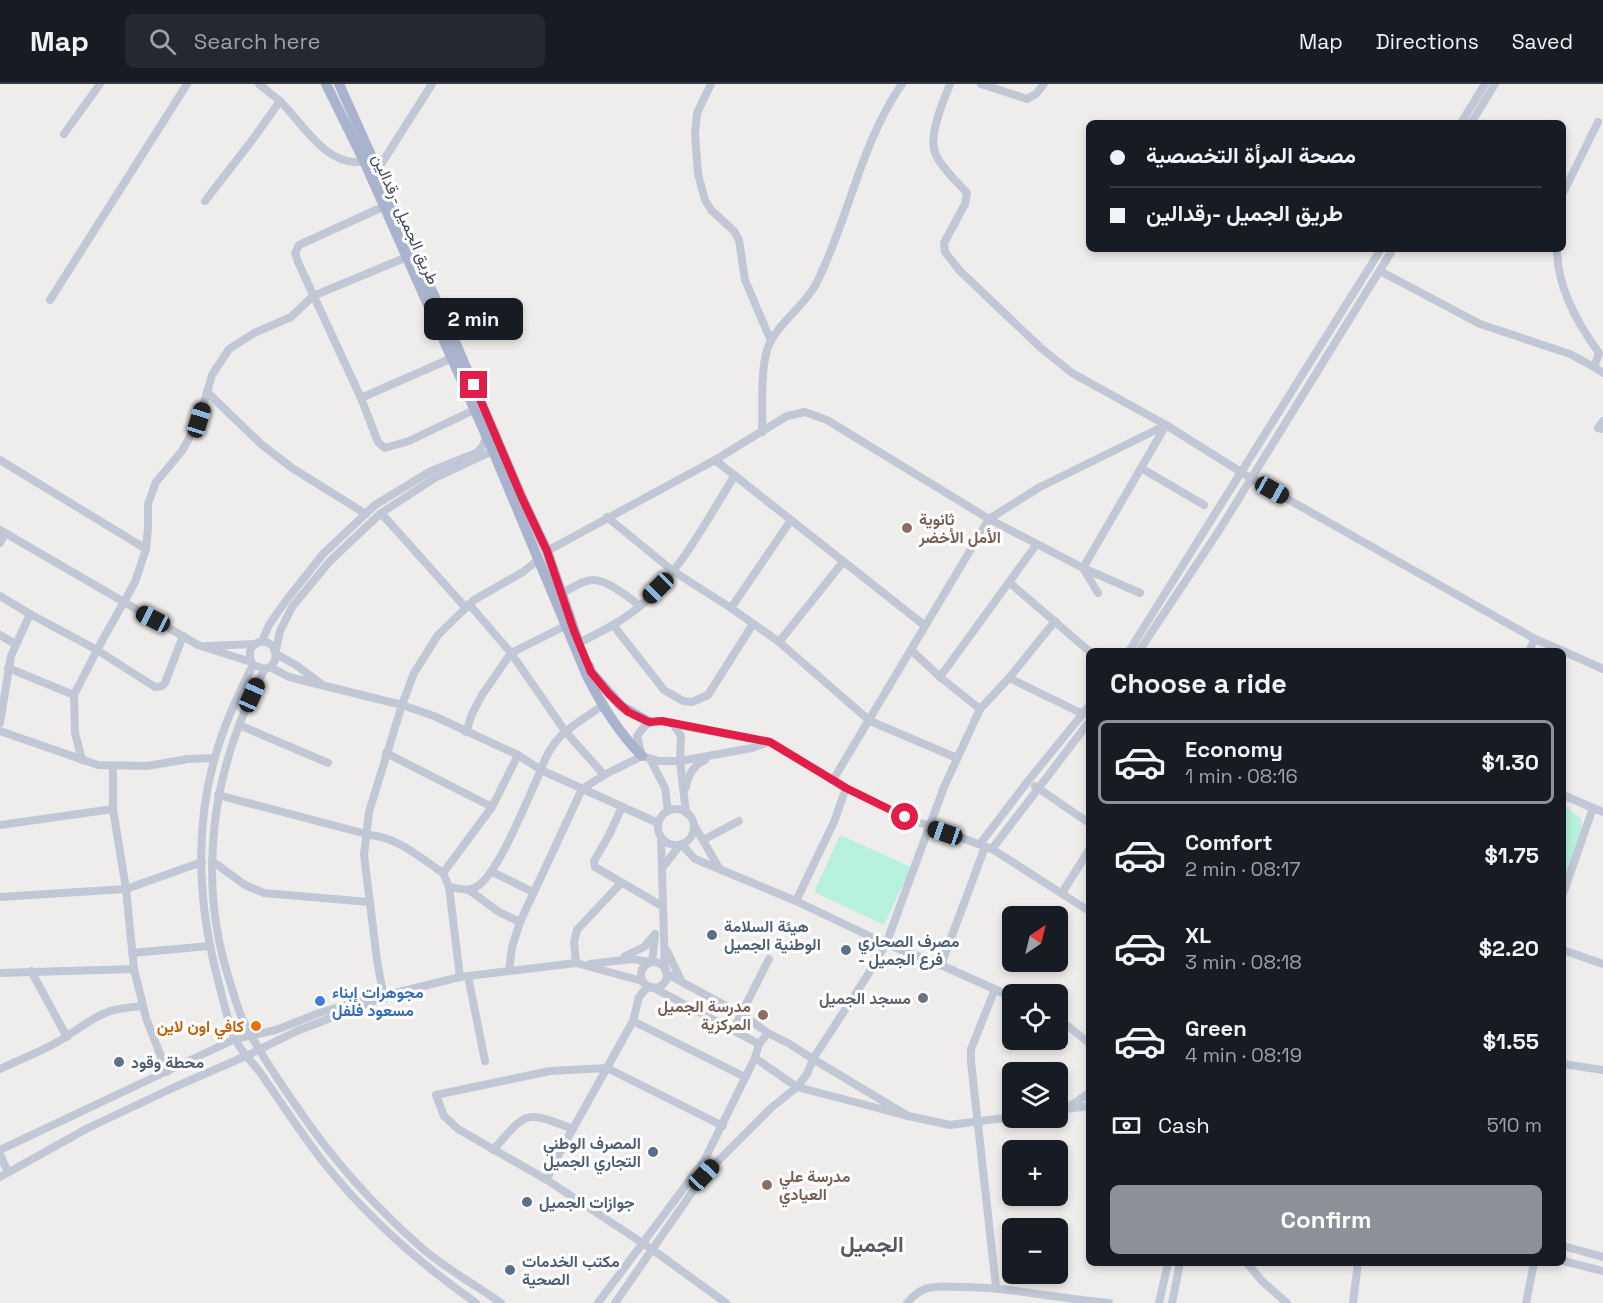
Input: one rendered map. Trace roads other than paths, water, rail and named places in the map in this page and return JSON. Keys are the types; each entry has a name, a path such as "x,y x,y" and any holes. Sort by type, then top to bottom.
{"main road":[{"name":"طريق الجميل -رقدالين","path":"327,84 385,206 486,436 496,449"},
{"name":"طريق الجميل -رقدالين","path":"339,84 378,168 496,449 522,498 565,626 602,706 624,738 646,757"},
{"name":"طريق الجميل -رقدالين","path":"543,555 562,593 591,672 628,712 649,722"}],"street":[{"path":"64,134 100,84"},
{"path":"50,300 187,84"},
{"path":"259,84 280,101 322,147 344,161 357,163 364,161"},
{"path":"378,168 432,84"},
{"path":"711,84 697,113 695,134 698,174 705,200 711,210 734,231 739,240 745,280 771,341"},
{"path":"762,432 762,389 767,351 771,341 815,285 876,129 888,104 902,84"},
{"path":"950,84 937,119 933,140 936,155 967,194 965,204 944,243 945,252 960,271 1041,348 1072,373 1166,425 1252,479 1535,639 1556,648"},
{"path":"981,84 1027,99 1036,94 1044,84"},
{"path":"1463,120 1485,84"},
{"path":"1473,120 1495,84"},
{"path":"205,201 280,101"},
{"path":"1566,187 1598,122"},
{"path":"385,206 299,245 295,253 313,296 361,398 378,442 385,448 409,441 474,410"},
{"path":"1132,648 1380,252"},
{"path":"1142,648 1252,479 1391,252"},
{"path":"1557,252 1557,262 1569,304 1599,353 1594,367"},
{"path":"82,760 75,733 74,695 135,582 146,549 148,504 156,482 182,451 199,420 212,375 229,349 254,333 291,317 313,296 407,257"},
{"path":"1380,271 1480,324 1570,354 1603,373"},
{"path":"361,398 452,358"},
{"path":"207,392 261,444 292,468 366,514"},
{"path":"383,996 364,855 369,812 386,753 414,673 438,635 468,606 523,572 543,555 607,517 715,460 787,416 805,412 827,420 989,519 1036,545 1140,593"},
{"path":"1603,421 1598,428 1603,429"},
{"path":"1083,568 1166,425"},
{"path":"833,780 989,519 1040,487 1166,425"},
{"path":"476,1303 419,1261 351,1194 312,1148 235,1039 209,946 202,889 202,824 215,758 252,663 249,655 250,648 259,642 285,602 323,554 366,514 431,471 476,453 483,446 486,436"},
{"path":"496,449 435,478 381,513 330,561 292,607 280,631 275,661 268,668 239,725 227,759 218,795 213,834 212,897 217,935 239,1011 259,1049 308,1124 368,1195 425,1250 501,1303"},
{"path":"0,460 146,549"},
{"path":"715,460 924,625"},
{"path":"1141,468 1204,505"},
{"path":"579,643 614,625 640,606 673,571 735,475"},
{"path":"381,513 511,653 565,731 604,775"},
{"path":"607,517 673,571 779,642 870,721 957,758"},
{"path":"731,608 791,520"},
{"path":"0,543 3,532 198,645 290,677 402,705 434,716 518,756 541,770 658,823"},
{"path":"940,677 1036,545"},
{"path":"779,642 843,562"},
{"path":"1083,568 1098,593"},
{"path":"562,593 593,579 629,596 640,606"},
{"path":"1010,583 1086,648"},
{"path":"0,596 97,650 155,687 162,686 183,636"},
{"path":"0,723 8,668 15,644 30,614"},
{"path":"615,1303 704,1175 771,1108 797,1087 807,1074 813,1059 877,962 886,944 928,827 980,709 1009,678 1055,621"},
{"path":"614,625 664,690 683,701 692,702 708,695 753,624"},
{"path":"466,732 482,695 511,653 565,626"},
{"path":"0,635 15,644"},
{"path":"1530,648 1535,639"},
{"path":"198,645 230,646 268,642 276,652 296,664 321,684"},
{"path":"912,651 980,709"},
{"path":"1566,652 1603,669"},
{"path":"8,668 74,695"},
{"path":"1009,678 1083,714"},
{"path":"469,890 479,886 492,872 547,753 565,731 602,706"},
{"path":"941,965 986,847 1028,781 1086,710"},
{"path":"668,811 665,788 646,757 637,736 649,722 662,721 770,742 846,788 928,827 986,847 1086,909"},
{"path":"673,724 681,736 680,761 686,813"},
{"path":"239,725 328,763"},
{"path":"986,847 1086,727"},
{"path":"0,731 98,765 160,765 188,759 215,758"},
{"path":"509,971 512,947 520,922 582,789 604,775 646,757 658,761 680,761 752,748 770,742"},
{"path":"386,753 492,807"},
{"path":"685,796 687,780 698,763 717,754"},
{"path":"442,873 492,807 518,756"},
{"path":"113,766 113,809 126,889 134,969 143,1006 167,1072"},
{"path":"1028,781 1086,821"},
{"path":"796,901 834,822 846,788"},
{"path":"218,795 386,837 402,844 442,873 449,887 464,976 485,1061"},
{"path":"1566,796 1603,812"},
{"path":"622,807 594,861 595,867 662,910"},
{"path":"1566,885 1593,808"},
{"path":"0,825 113,809"},
{"path":"648,985 661,985 666,972 662,910 663,867 658,823 660,818 668,811 678,809 686,813 719,868"},
{"path":"703,840 739,821"},
{"path":"663,867 681,845 692,836 694,823"},
{"path":"661,837 670,844 681,845 695,859 796,901 886,944 941,965 1002,993"},
{"path":"1062,893 1086,855"},
{"path":"212,861 245,885 264,893 369,902"},
{"path":"0,897 126,889 202,862"},
{"path":"492,872 533,892"},
{"path":"580,964 574,942 577,930 621,882"},
{"path":"449,887 469,890 499,912 520,922"},
{"path":"648,985 641,970 650,962 662,910"},
{"path":"614,960 644,947 656,934"},
{"path":"132,953 209,946"},
{"path":"665,946 681,981"},
{"path":"1566,951 1603,964"},
{"path":"0,1150 235,1039 276,1030 383,996 464,976 633,959 660,963 666,972 741,1014 768,1033 908,1116"},
{"path":"733,1030 769,959"},
{"path":"580,964 648,985 759,1044"},
{"path":"0,973 134,969"},
{"path":"31,972 67,1036"},
{"path":"547,1180 555,1161 633,1021 639,997 648,985"},
{"path":"995,989 971,1049 976,1121 996,1287"},
{"path":"0,1155 4,1174 88,1128 177,1086 314,1024 383,996"},
{"path":"0,1069 67,1036 105,1011 143,1006"},
{"path":"633,1021 745,1077"},
{"path":"1068,1026 1086,1040"},
{"path":"598,1303 704,1161 755,1058 759,1044 768,1033"},
{"path":"755,1058 797,1087 908,1116 950,1125 1002,1118"},
{"path":"1566,1064 1603,1070"},
{"path":"723,1126 607,1068 550,1071 435,1095 439,1106 450,1122 493,1150 547,1180 643,1243 726,1303"},
{"path":"1068,1106 1086,1095"},
{"path":"1068,1109 1086,1106"},
{"path":"493,1150 519,1120 528,1117 539,1116 573,1129"},
{"path":"1566,1247 1603,1257"},
{"path":"1566,1262 1603,1271"},
{"path":"1159,1303 1166,1266"},
{"path":"1172,1303 1179,1266"},
{"path":"1250,1266 1262,1281 1287,1303"},
{"path":"1353,1303 1358,1266"},
{"path":"1526,1303 1533,1266"},
{"path":"907,1303 915,1293 936,1287 996,1287 1068,1301 1109,1303"}],"place":[{"name":"ثانوية الأمل الأخضر","path":"907,528"},
{"name":"هيئة السلامة الوطنية الجميل","path":"712,935"},
{"name":"مصرف الصحاري - فرع الجميل","path":"846,950"},
{"name":"مسجد الجميل","path":"923,998"},
{"name":"مجوهرات إبناء مسعود فلفل","path":"320,1001"},
{"name":"مدرسة الجميل المركزية","path":"763,1015"},
{"name":"كافي اون لاين","path":"256,1026"},
{"name":"محطة وقود","path":"119,1062"},
{"name":"المصرف الوطني التجاري الجميل","path":"653,1152"},
{"name":"مدرسة علي العيادي","path":"767,1185"},
{"name":"جوازات الجميل","path":"527,1202"},
{"name":"مكتب الخدمات الصحية","path":"510,1270"}],"district":[{"name":"الجميل","path":"872,1244"}]}
